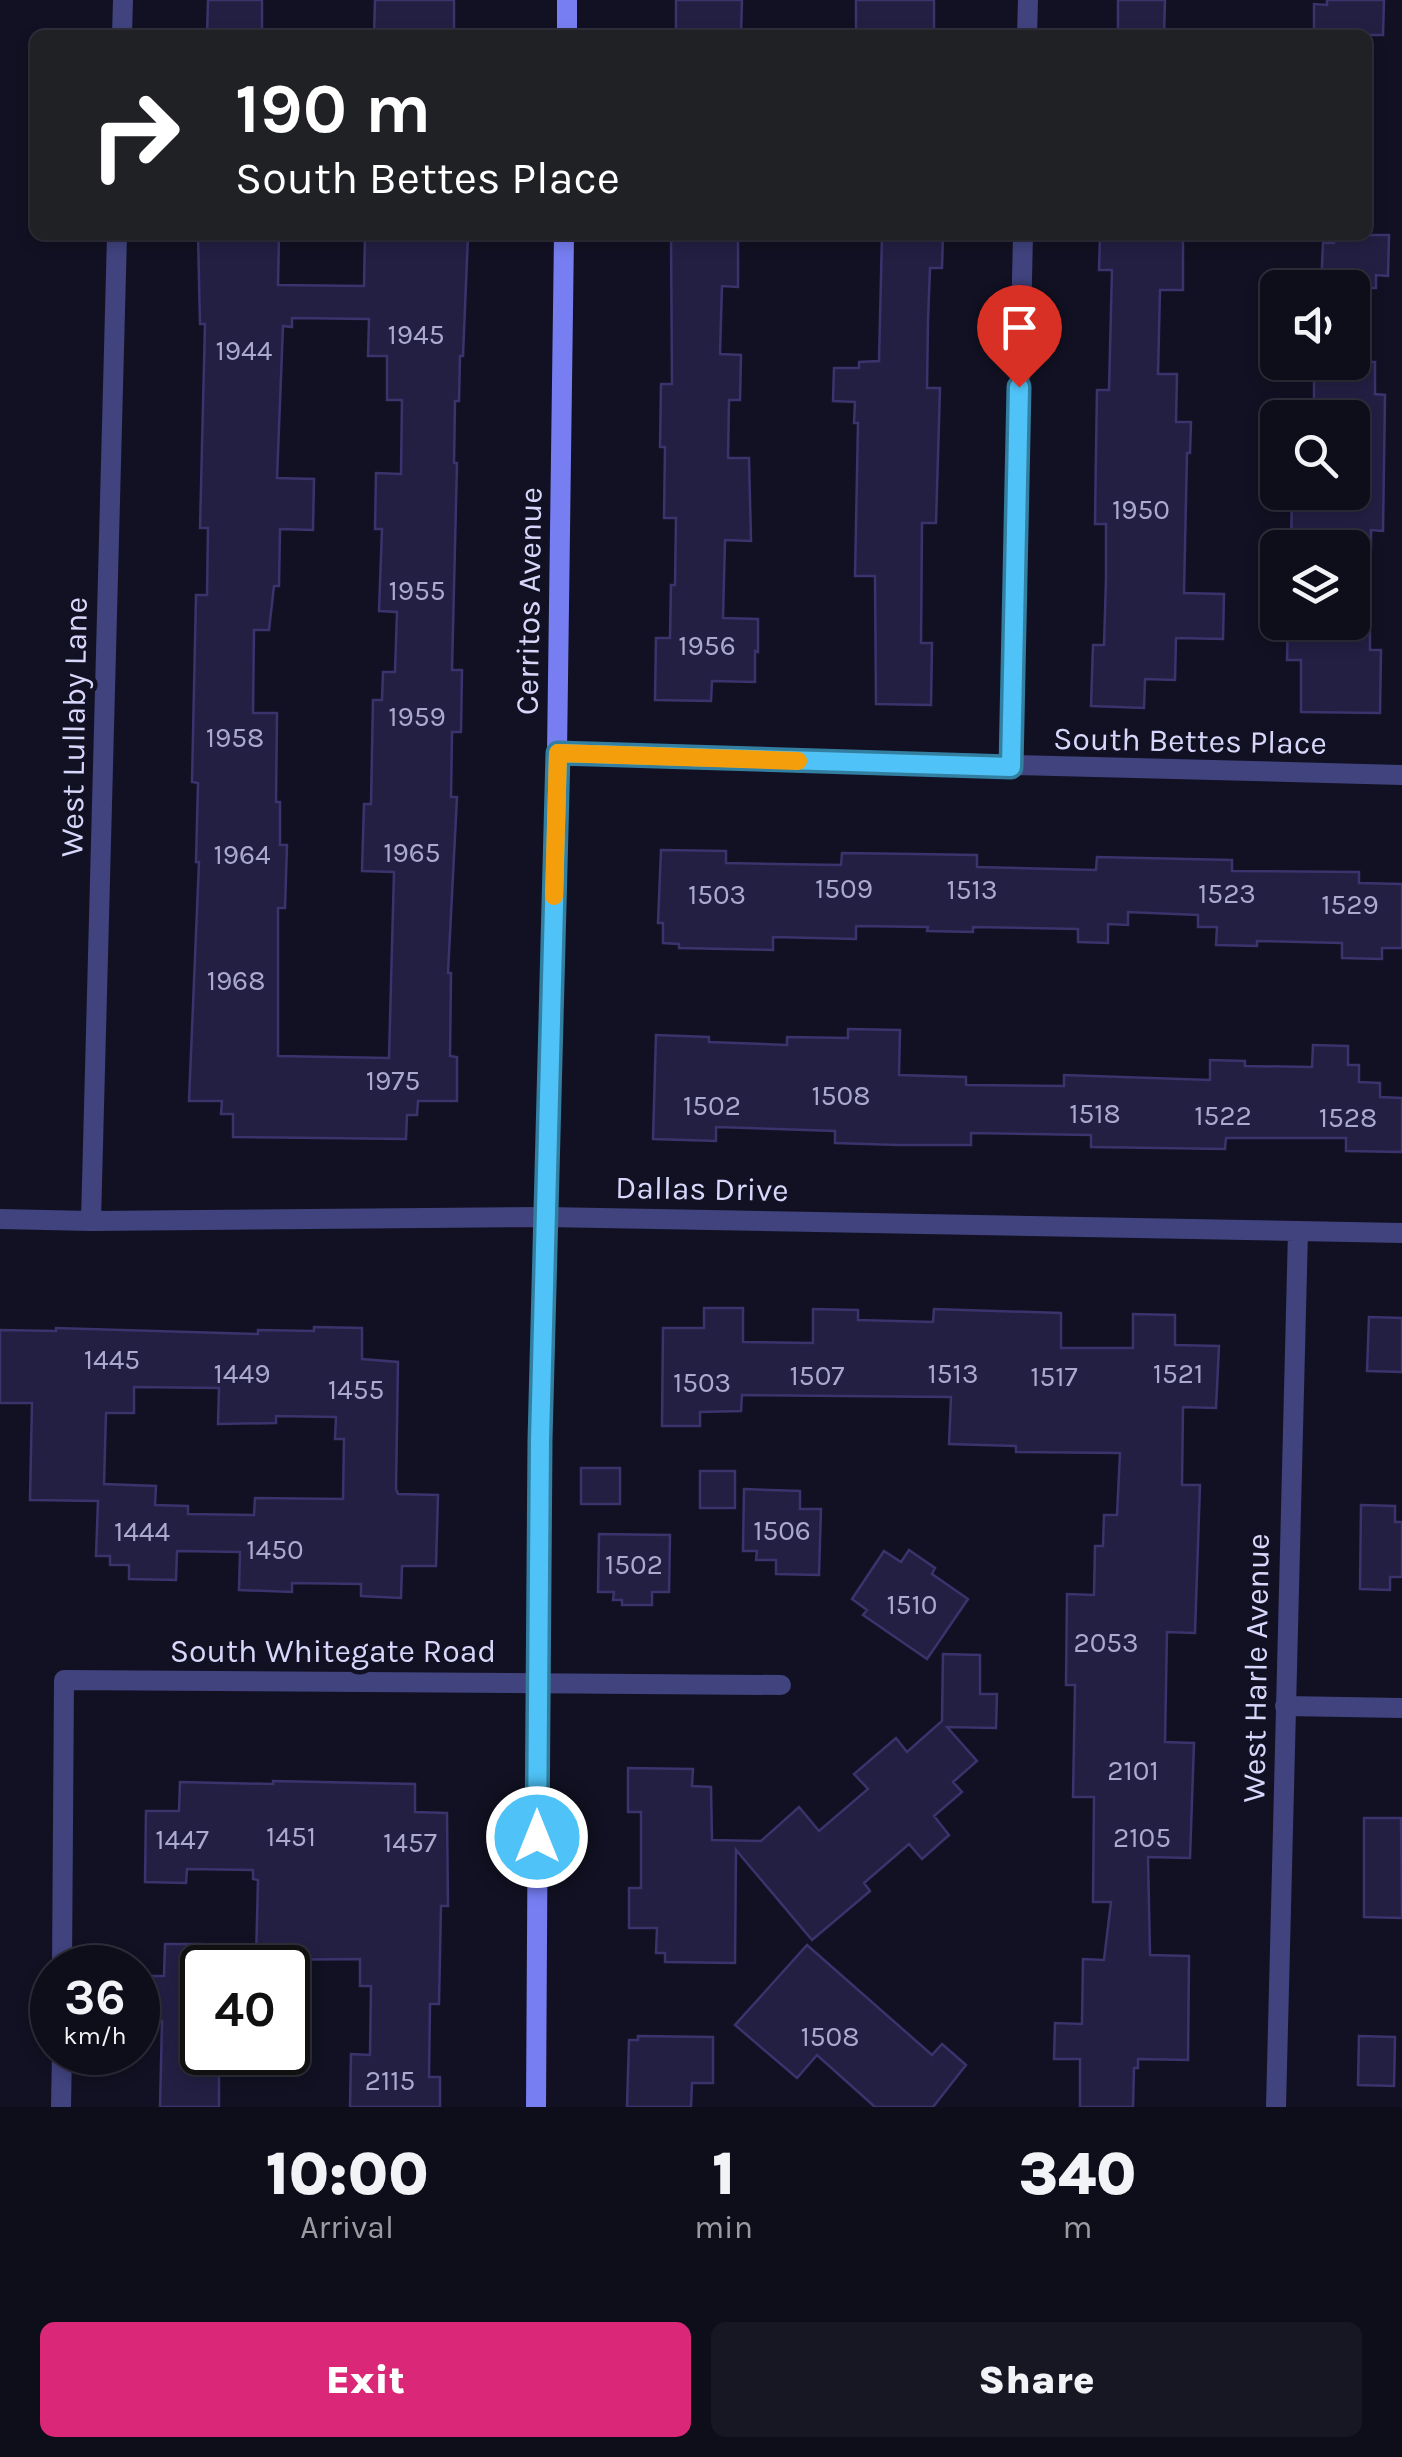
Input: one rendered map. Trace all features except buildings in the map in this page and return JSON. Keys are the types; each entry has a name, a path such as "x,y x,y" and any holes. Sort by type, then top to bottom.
{"street":[{"path":"122,0 122,30"},
{"path":"567,0 567,30"},
{"path":"1027,30 1028,0"},
{"name":"West Lullaby Lane","path":"91,1221 116,240"},
{"name":"Cerritos Avenue","path":"536,2107 538,1682 558,753 564,240"},
{"path":"1011,767 1022,240"},
{"name":"South Bettes Place","path":"558,753 1402,775"},
{"name":"Dallas Drive","path":"0,1219 546,1216 1402,1233"},
{"name":"West Harle Avenue","path":"1276,2107 1298,1231"},
{"name":"South Whitegate Road","path":"62,1945 64,1680 781,1685"},
{"path":"1284,1706 1402,1708"},
{"path":"61,2107 62,2075"}],"slow traffic":[{"path":"554,896 558,753 798,761"}],"route":[{"path":"537,1837 540,1440 558,753 1011,767 1019,387"}]}
